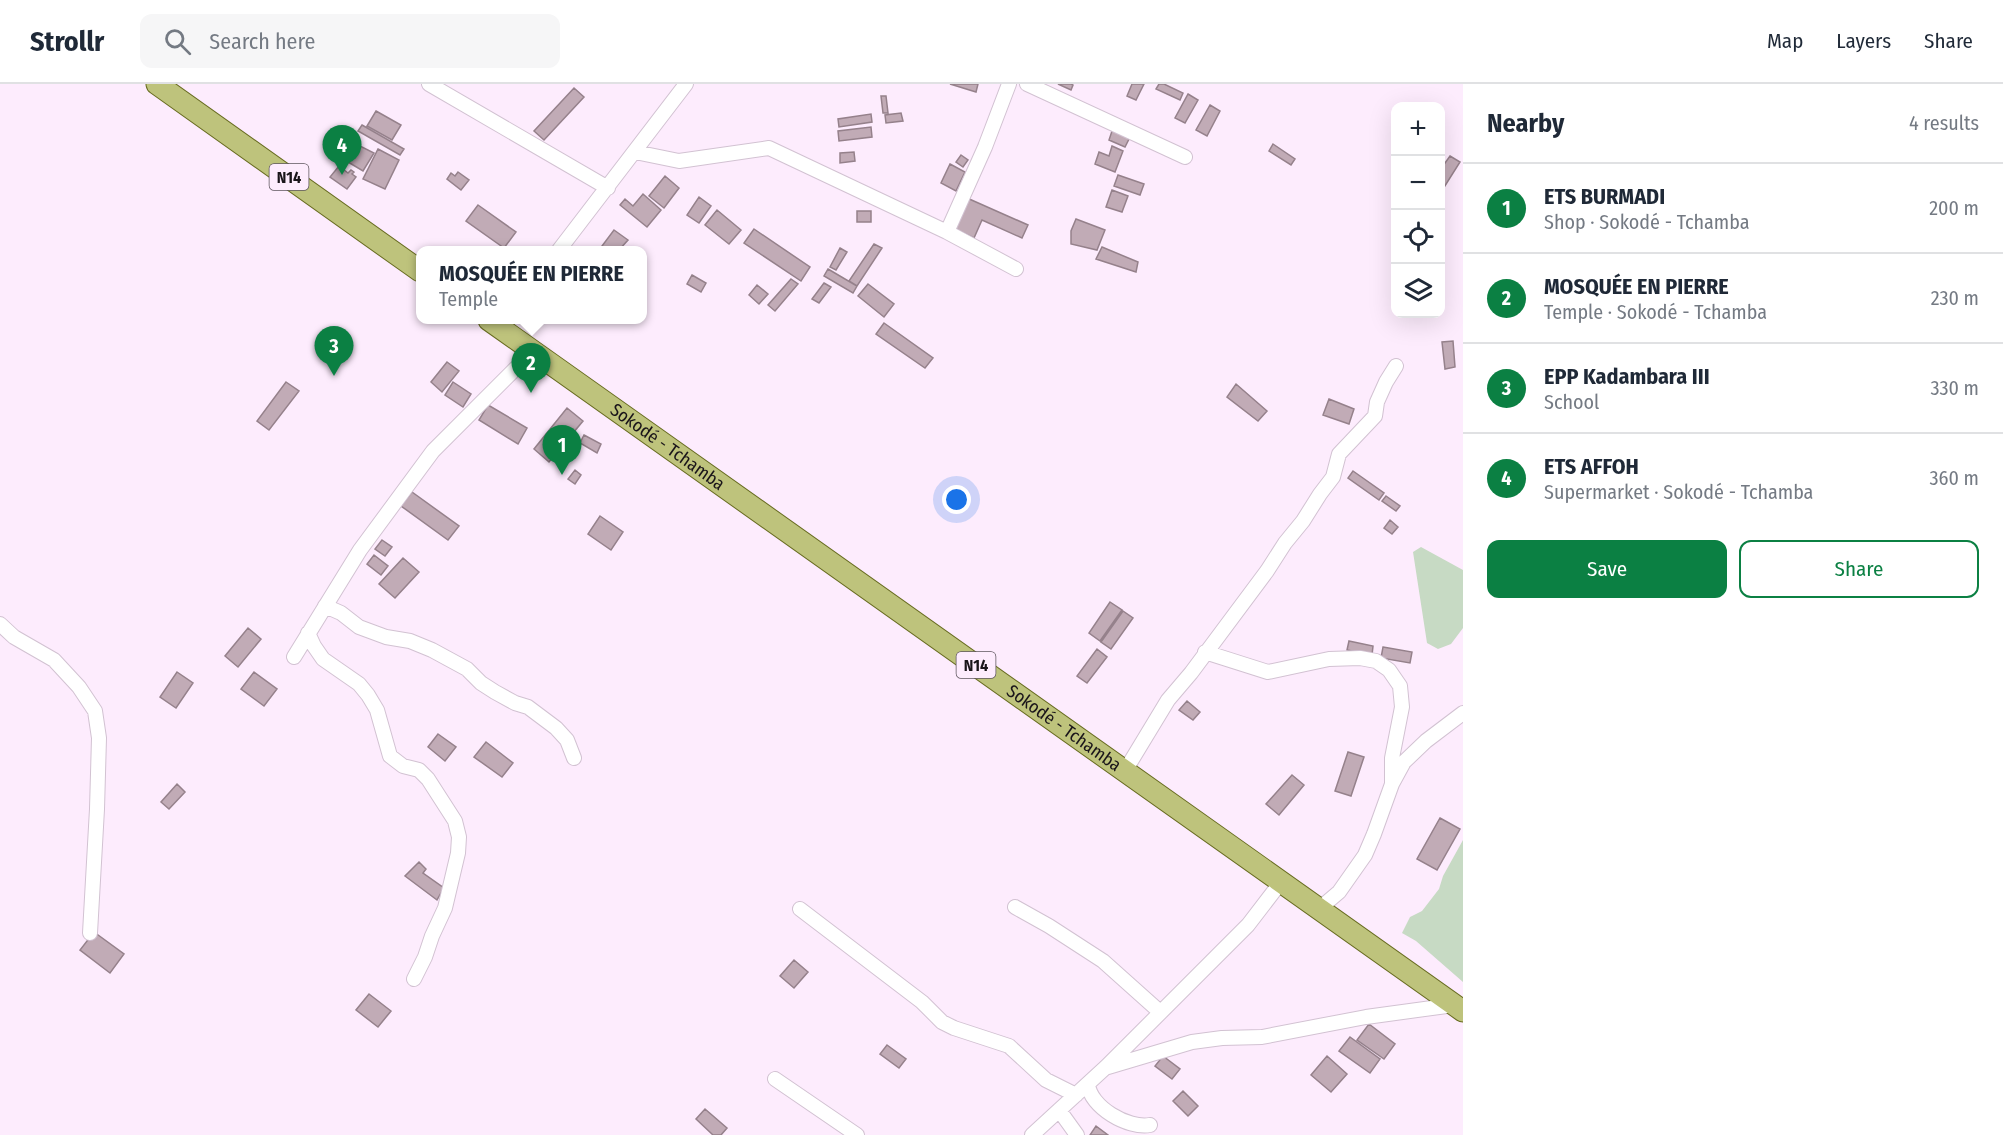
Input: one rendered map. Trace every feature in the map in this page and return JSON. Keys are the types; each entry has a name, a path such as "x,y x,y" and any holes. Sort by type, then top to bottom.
{"main road":[{"name":"N14","path":"157,84 416,268"},
{"name":"Sokodé - Tchamba","path":"500,324 533,351 1459,1008"}],"street":[{"path":"429,84 608,188"},
{"path":"562,246 686,84"},
{"path":"947,232 985,147 1009,84"},
{"path":"1027,84 1185,157"},
{"path":"635,152 679,161 769,148 947,232 1016,269"},
{"path":"294,657 360,550 433,451 533,351"},
{"path":"1125,771 1163,708 1304,521 1333,477 1339,454 1375,416 1377,402 1396,366"},
{"path":"325,606 341,613 359,627 386,637 410,641 467,669 481,683 515,703 528,707 556,728 567,740 574,758"},
{"path":"0,624 14,637 54,660 79,687 95,711 99,738 98,785 90,933"},
{"path":"308,633 324,659 359,684 368,695 376,710 390,756 403,766 418,770 428,779 457,829 458,853 445,908 414,979"},
{"path":"1205,652 1268,672 1304,663 1343,658 1376,661 1389,670 1400,686 1402,707 1392,758 1392,784"},
{"path":"1319,909 1339,892 1365,855 1392,784 1404,762 1426,741 1463,713"},
{"path":"1032,1135 1106,1067 1248,925 1281,882"},
{"path":"1015,907 1103,961 1160,1012"},
{"path":"800,909 921,1002 942,1022 1009,1046 1046,1080 1076,1095"},
{"path":"1106,1067 1192,1042 1222,1038 1262,1037 1366,1017 1459,1008"},
{"path":"775,1079 857,1135"},
{"path":"1088,1084 1089,1092 1094,1099 1117,1118 1135,1126 1150,1125"},
{"path":"1059,1110 1077,1135"}],"green space":[{"path":"1421,547 1463,570 1463,628 1451,644 1438,649 1427,643 1413,552"},
{"path":"1463,840 1463,982 1416,941 1402,933 1410,917 1422,911 1439,889 1443,876"}],"building":[{"path":"950,84 978,84 976,92"},
{"path":"1058,84 1071,84 1073,85 1071,90"},
{"path":"1132,84 1144,84 1136,100 1127,96"},
{"path":"1159,84 1183,93 1180,100 1156,89"},
{"path":"574,88 584,97 544,140 534,131"},
{"path":"1188,94 1198,100 1185,123 1175,118"},
{"path":"881,96 886,96 888,113 883,113"},
{"path":"1210,105 1220,111 1207,136 1196,130"},
{"path":"376,111 401,125 392,140 367,126"},
{"path":"901,113 903,121 886,123 885,115"},
{"path":"871,114 872,122 839,127 838,119"},
{"path":"362,125 404,149 400,155 358,131"},
{"path":"871,127 872,137 839,141 838,131"},
{"path":"1113,128 1130,137 1125,147 1109,140"},
{"path":"352,142 374,153 363,171 343,159 344,152"},
{"path":"1273,144 1295,159 1291,165 1269,151"},
{"path":"1112,146 1123,151 1115,172 1095,164 1099,152 1109,156"},
{"path":"378,149 399,160 385,189 363,179"},
{"path":"854,152 855,161 840,163 840,153"},
{"path":"961,155 968,160 963,167 956,162"},
{"path":"1450,156 1460,162 1445,186 1445,163"},
{"path":"950,164 965,172 956,191 941,183"},
{"path":"339,166 348,173 351,170 356,177 347,189 330,177"},
{"path":"458,172 469,180 461,190 447,179 451,173 455,176"},
{"path":"1118,175 1144,184 1140,195 1114,186"},
{"path":"665,176 679,188 664,208 649,196"},
{"path":"1112,190 1128,196 1122,212 1106,207"},
{"path":"643,194 661,210 647,227 620,205 625,199 633,206"},
{"path":"699,197 711,206 699,223 687,215"},
{"path":"967,198 1028,225 1022,238 982,220 974,238 953,228"},
{"path":"478,205 516,232 506,246 501,246 466,221"},
{"path":"717,210 741,230 729,244 705,225"},
{"path":"857,211 871,211 871,222 857,222"},
{"path":"1076,219 1105,230 1097,250 1071,244 1071,231"},
{"path":"754,229 810,267 801,281 744,243"},
{"path":"614,230 628,240 623,246 602,246"},
{"path":"874,244 882,248 857,286 849,281"},
{"path":"1102,247 1138,262 1136,272 1096,259"},
{"path":"840,248 847,252 836,270 830,267"},
{"path":"828,269 857,286 853,293 824,276"},
{"path":"692,275 706,283 701,292 687,284"},
{"path":"791,279 798,284 775,311 768,305"},
{"path":"824,283 831,287 819,303 812,299"},
{"path":"868,284 894,304 884,317 858,296"},
{"path":"757,285 768,294 759,304 749,295"},
{"path":"884,323 933,358 925,368 876,334"},
{"path":"1453,341 1455,367 1445,369 1442,342"},
{"path":"447,362 459,371 442,392 431,382"},
{"path":"286,382 299,391 269,430 257,421"},
{"path":"453,382 471,394 463,407 445,395"},
{"path":"1236,384 1267,411 1258,421 1227,397"},
{"path":"1329,399 1354,409 1349,424 1323,415"},
{"path":"488,405 527,428 518,444 479,420"},
{"path":"567,408 583,421 549,462 534,449"},
{"path":"584,435 601,444 597,453 580,443"},
{"path":"575,470 581,475 575,484 568,479"},
{"path":"1353,471 1384,493 1379,500 1348,478"},
{"path":"412,492 459,526 448,540 401,506"},
{"path":"1386,496 1400,506 1396,511 1382,501"},
{"path":"600,516 623,532 611,550 588,534"},
{"path":"1390,520 1398,527 1392,534 1384,528"},
{"path":"382,540 392,547 385,556 375,549"},
{"path":"374,555 388,566 381,575 367,564"},
{"path":"403,558 419,572 395,598 379,584"},
{"path":"1110,602 1122,610 1100,641 1089,633"},
{"path":"1123,611 1133,618 1111,649 1101,642"},
{"path":"248,628 261,639 238,667 225,656"},
{"path":"1349,641 1373,646 1372,655 1347,650"},
{"path":"1383,647 1412,652 1410,663 1381,658"},
{"path":"1097,649 1107,657 1087,683 1077,676"},
{"path":"177,672 193,683 176,708 160,697"},
{"path":"254,672 277,689 264,706 241,689"},
{"path":"1187,701 1200,712 1193,720 1179,710"},
{"path":"438,734 456,747 445,761 428,747"},
{"path":"486,742 513,763 502,777 474,757"},
{"path":"1348,752 1364,757 1351,796 1335,791"},
{"path":"1292,775 1304,785 1279,815 1266,804"},
{"path":"177,784 185,792 169,809 161,802"},
{"path":"1440,818 1460,829 1437,870 1417,859"},
{"path":"419,862 426,869 423,873 444,888 437,900 405,876"},
{"path":"94,932 124,954 110,973 80,950"},
{"path":"794,960 808,972 794,988 780,976"},
{"path":"369,994 391,1011 378,1027 356,1010"},
{"path":"1369,1024 1395,1044 1384,1059 1357,1040"},
{"path":"1350,1037 1380,1059 1370,1073 1339,1051"},
{"path":"887,1045 906,1059 899,1068 880,1054"},
{"path":"1163,1056 1180,1069 1172,1079 1155,1066"},
{"path":"1327,1056 1347,1074 1331,1092 1311,1075"},
{"path":"1183,1091 1198,1106 1188,1116 1173,1101"},
{"path":"705,1109 727,1128 721,1135 713,1135 696,1119"},
{"path":"1096,1126 1108,1135 1090,1135"}],"place":[{"name":"ETS AFFOH","path":"342,175"},
{"name":"EPP Kadambara III","path":"334,376"},
{"name":"MOSQUÉE EN PIERRE","path":"531,393"},
{"name":"ETS BURMADI","path":"562,475"}]}
